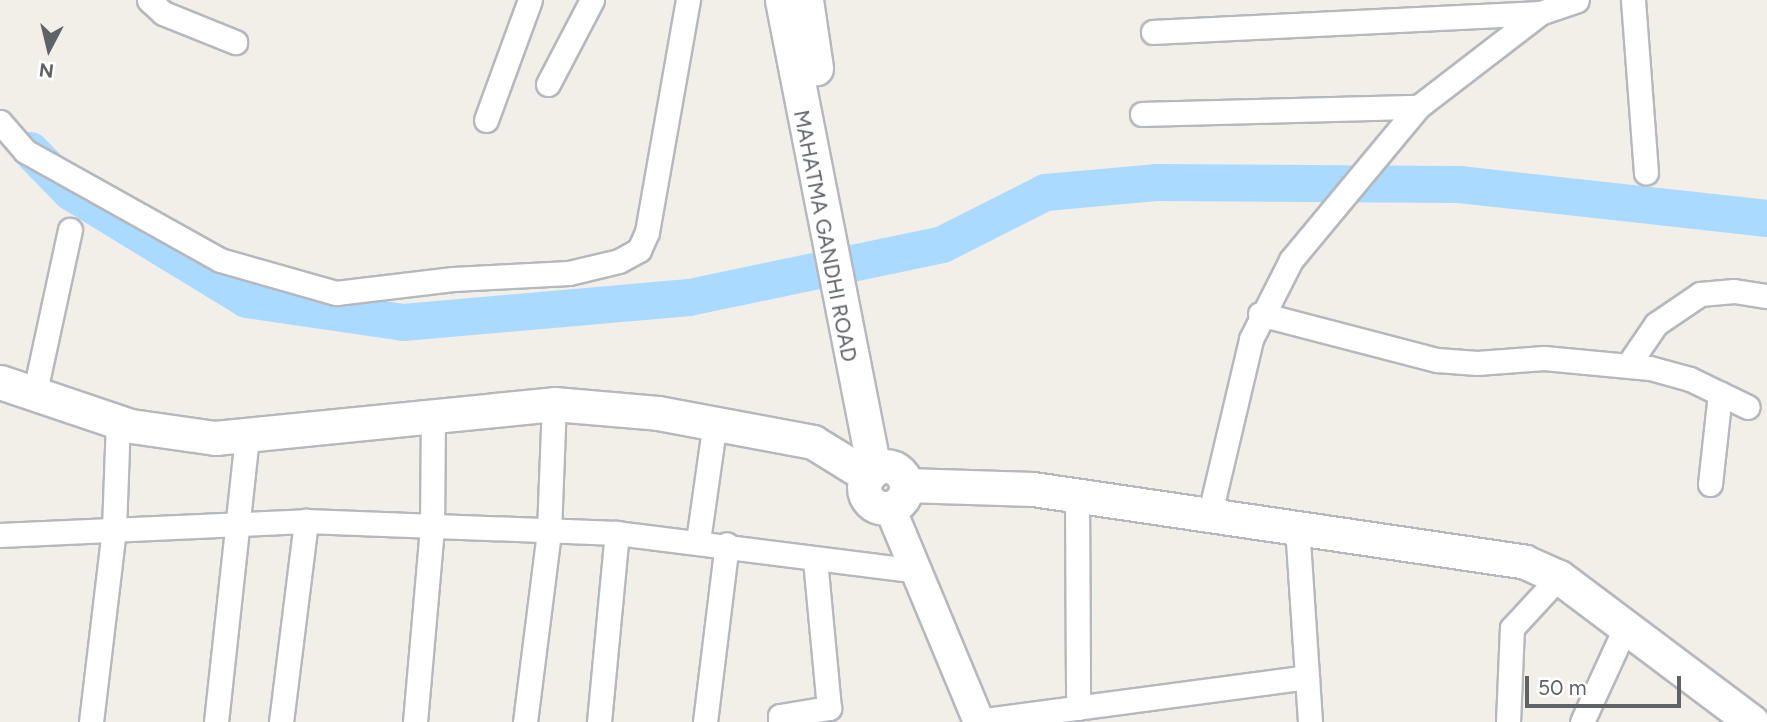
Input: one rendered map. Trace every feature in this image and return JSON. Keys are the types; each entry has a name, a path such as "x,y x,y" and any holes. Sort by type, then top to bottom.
{"main road":[{"name":"MAHATMA GANDHI ROAD","path":"782,0 798,33 859,355 887,482"},
{"name":"MAHATMA GANDHI ROAD","path":"798,33 806,0"},
{"path":"0,382 34,396 118,422 215,438 554,404 715,422 813,442 887,482 1077,495 1525,562 1559,577 1752,722"}],"street":[{"path":"149,0 163,13 235,42"},
{"path":"486,120 530,0"},
{"path":"548,84 592,0"},
{"path":"0,122 25,152 220,260 337,293 453,279 569,273 619,261 639,250 643,241 688,0"},
{"path":"1153,32 1540,13 1577,0"},
{"path":"1633,0 1646,173"},
{"path":"1210,513 1251,339 1260,314 1291,260 1361,171 1418,107 1540,13"},
{"path":"1142,114 1418,107"},
{"path":"34,396 71,230"},
{"path":"1628,365 1656,324 1700,294 1734,291 1767,296"},
{"path":"1260,314 1459,363 1544,358 1628,365 1671,373 1748,407"},
{"path":"1710,484 1720,394"},
{"path":"525,722 549,532 554,404"},
{"path":"415,722 432,527 433,418"},
{"path":"91,722 114,529 118,422"},
{"path":"698,541 715,422"},
{"path":"216,722 247,436"},
{"name":"MAHATMA GANDHI ROAD","path":"887,482 916,571 978,722"},
{"path":"1077,495 1078,708"},
{"path":"281,722 306,521"},
{"path":"0,535 306,521 617,533 727,544 815,559 916,571"},
{"path":"1297,526 1310,722"},
{"path":"598,722 617,533"},
{"path":"705,722 727,544"},
{"path":"780,722 780,716 829,708 815,559"},
{"path":"1508,722 1512,628 1559,577"},
{"path":"1582,722 1625,628"},
{"path":"978,722 1307,677"}],"waterway":[{"path":"30,150 71,192 246,299 403,322 689,297 942,244 1045,192 1156,182 1459,184 1767,218"}]}
